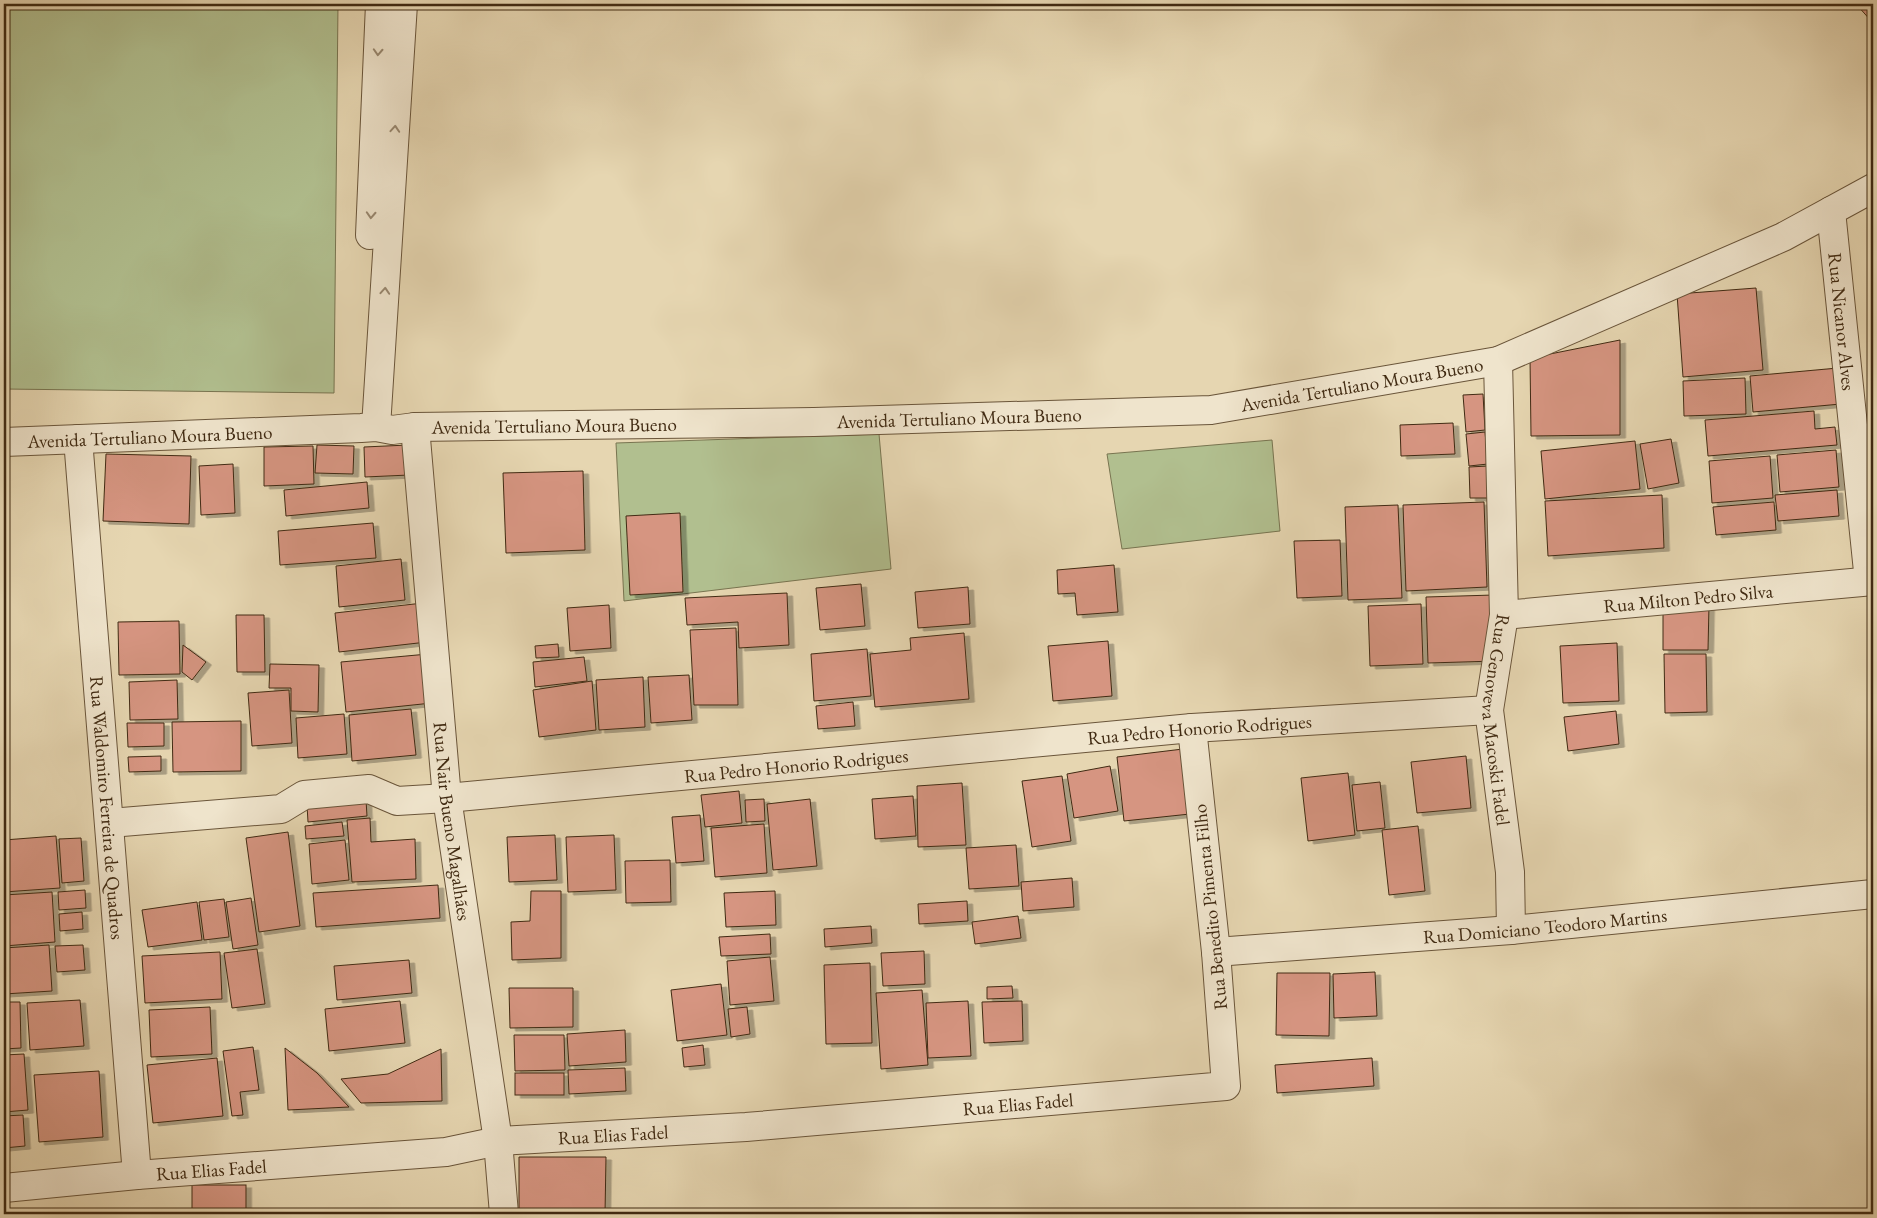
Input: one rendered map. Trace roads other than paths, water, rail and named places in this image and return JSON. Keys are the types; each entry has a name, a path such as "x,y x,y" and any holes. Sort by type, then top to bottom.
{"street":[{"path":"368,428 380,4"},
{"path":"368,428 403,4"},
{"name":"Avenida Tertuliano Moura Bueno","path":"4,442 368,428 392,430 415,427 814,422 1211,410 1498,361 1783,237 1873,188"},
{"name":"Rua Nicanor Alves","path":"1831,211 1871,581"},
{"name":"Rua Genoveva Macoski Fadel","path":"1498,361 1504,615 1489,710 1510,872 1511,930"},
{"name":"Rua Nair Bueno Magalhães","path":"415,427 447,798 498,1141 504,1214"},
{"name":"Rua Waldomiro Ferreira de Quadros","path":"78,440 137,1175"},
{"name":"Rua Milton Pedro Silva","path":"1504,615 1871,581"},
{"name":"Rua Pedro Honorio Rodrigues","path":"110,823 281,808 304,795 369,789 397,801 447,798 1192,728 1489,710"},
{"name":"Rua Benedito Pimenta Filho","path":"1192,728 1216,952 1226,1086"},
{"name":"Rua Domiciano Teodoro Martins","path":"1216,952 1511,930 1873,894"},
{"name":"Rua Elias Fadel","path":"4,1188 137,1175 446,1152 498,1141 746,1127 1226,1086"}]}
